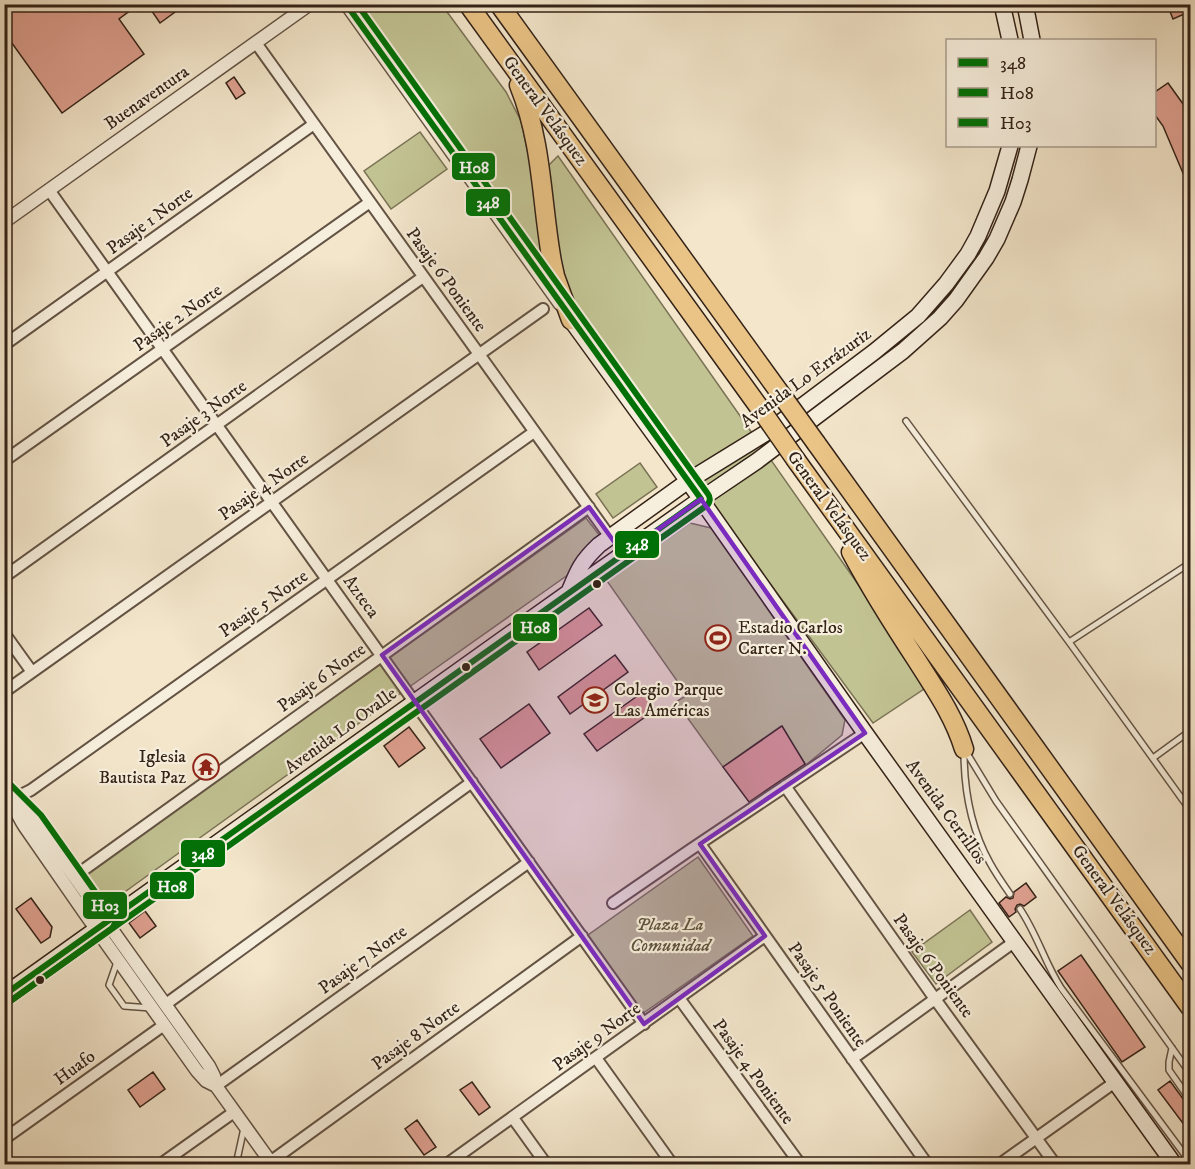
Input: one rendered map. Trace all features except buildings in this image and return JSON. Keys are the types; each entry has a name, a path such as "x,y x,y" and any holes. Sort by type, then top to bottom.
{"highway":[{"name":"General Velásquez","path":"468,4 1191,1007"},
{"name":"General Velásquez","path":"499,4 1191,963"},
{"path":"506,56 531,120 540,164 552,262 571,320"},
{"path":"827,502 876,597 949,711 964,749"}],"main road":[{"path":"1002,4 1010,39"},
{"path":"1025,4 1032,39"},
{"name":"Avenida Lo Errázuriz","path":"568,592 579,567 599,545 688,482 769,430 874,352 918,316 952,277 978,236 997,191 1010,147"},
{"name":"Avenida Lo Errázuriz","path":"701,499 821,414 903,351 940,318 972,278 997,239 1020,180 1029,147"},
{"name":"Avenida Cerrillos","path":"571,320 1174,1164"},
{"name":"Avenida Lo Ovalle","path":"4,995 701,499"}],"street":[{"name":"Buenaventura","path":"4,222 310,4"},
{"path":"346,4 571,320"},
{"name":"Pasaje 6 Poniente","path":"256,43 610,537"},
{"name":"Pasaje 1 Norte","path":"4,345 314,124"},
{"name":"Azteca","path":"49,190 644,1024"},
{"name":"Pasaje 2 Norte","path":"4,461 370,202"},
{"name":"Pasaje 3 Norte","path":"4,577 423,277"},
{"name":"Pasaje 4 Norte","path":"4,692 543,309"},
{"name":"Pasaje 5 Norte","path":"8,795 31,790 534,432"},
{"name":"Pasaje 6 Norte","path":"75,876 589,507"},
{"path":"4,633 32,672"},
{"path":"613,903 865,733"},
{"path":"166,1004 472,782"},
{"name":"Pasaje 6 Poniente","path":"785,786 1055,1164"},
{"path":"8,795 25,809 75,876 118,960 197,1071 206,1081 216,1086"},
{"path":"8,795 21,820 101,925 166,1004 209,1066 216,1086 271,1163"},
{"name":"Pasaje 5 Poniente","path":"700,844 927,1164"},
{"name":"Pasaje 7 Norte","path":"216,1086 529,862"},
{"name":"Pasaje 8 Norte","path":"271,1163 582,936"},
{"name":"Pasaje 9 Norte","path":"447,1164 765,936"},
{"path":"852,1059 1014,942"},
{"name":"Pasaje 4 Poniente","path":"679,998 800,1164"},
{"name":"Huafo","path":"4,1139 164,1025"},
{"path":"596,1058 672,1164"},
{"path":"1000,1164 1115,1082"},
{"path":"161,1164 234,1112"},
{"path":"513,1118 546,1164"}],"lane":[{"path":"906,422 1191,810"},
{"path":"1069,642 1191,563"},
{"path":"1153,758 1191,731"},
{"path":"964,749 966,790 976,830 989,863 1010,894"},
{"path":"964,749 996,801 1187,1068"},
{"path":"1020,909 1032,927 1048,966 1061,988 1191,1162"},
{"path":"118,960 109,985 124,1006 152,1008"},
{"path":"1172,1048 1169,1070 1191,1100"},
{"path":"241,1164 237,1160 245,1127"}],"highlighted area":[{"path":"701,499 865,733 700,844 765,936 644,1024 382,655 589,507 623,554"}],"green space":[{"path":"356,5 442,5 506,92 521,121 530,163 544,273"},
{"path":"420,132 447,169 391,209 364,171"},
{"path":"558,156 883,620 924,689 873,723 600,353 574,312 554,241 548,166"},
{"path":"640,463 657,487 613,518 596,494"},
{"path":"586,518 600,536 572,572 108,904 87,873"},
{"name":"Estadio Carlos Carter N.","path":"690,523 711,528 845,720 842,735 806,765 781,726 723,767 676,702 687,695 607,581"},
{"name":"Plaza La Comunidad","path":"698,857 753,936 642,1014 588,935"},
{"path":"970,910 992,942 936,984 912,952"}],"transit line":[{"name":"348","path":"4,995 701,499 346,4"},
{"name":"H08","path":"9,1002 709,502 708,494 357,4"},
{"name":"H03","path":"9,1002 111,929 115,922 41,815 11,785"}],"place":[{"name":"Estadio Carlos Carter N.","path":"718,638"},
{"name":"Colegio Parque Las Américas","path":"595,700"},
{"name":"Iglesia Bautista Paz","path":"206,767"}]}
